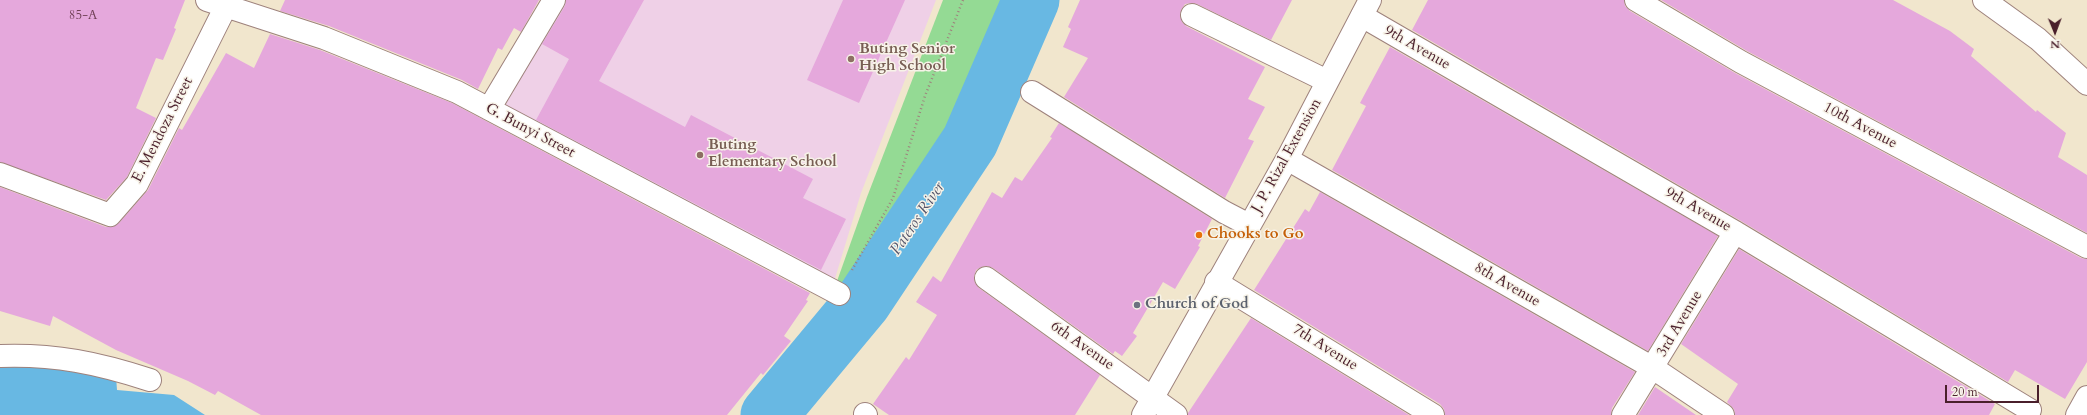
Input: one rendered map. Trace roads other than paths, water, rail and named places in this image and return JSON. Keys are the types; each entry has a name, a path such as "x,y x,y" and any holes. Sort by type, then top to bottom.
{"street":[{"path":"489,109 554,0"},
{"name":"10th Avenue","path":"1636,0 1741,62 2087,248"},
{"path":"1984,0 2038,39 2087,84"},
{"name":"G. Bunyi Street","path":"220,2 324,38 457,92 839,294"},
{"name":"E. Mendoza Street","path":"0,174 110,215 137,184 220,2"},
{"name":"J. P. Rizal Extension","path":"1148,406 1216,282 1287,159 1366,8"},
{"name":"9th Avenue","path":"1366,8 2030,410"},
{"path":"1192,15 1327,81"},
{"path":"1032,92 1224,212 1249,226"},
{"name":"8th Avenue","path":"1287,159 1653,368 1723,415"},
{"name":"3rd Avenue","path":"1622,415 1653,368 1735,232"},
{"name":"6th Avenue","path":"986,278 1148,406 1176,415"},
{"name":"7th Avenue","path":"1216,282 1433,415"},
{"path":"0,356 26,355 77,360 109,367 150,380"},
{"path":"2077,415 2087,398"}],"water":[{"path":"0,365 65,368 116,376 117,390 174,395 205,415 0,415"}],"waterway":[{"name":"Pateros River","path":"769,415 863,302 970,141 1031,0"}],"place":[{"name":"Buting Senior High School","path":"851,59"},
{"name":"Buting Elementary School","path":"700,155"},
{"name":"Chooks to Go","path":"1199,235"},
{"name":"Church of God","path":"1137,305"}]}
